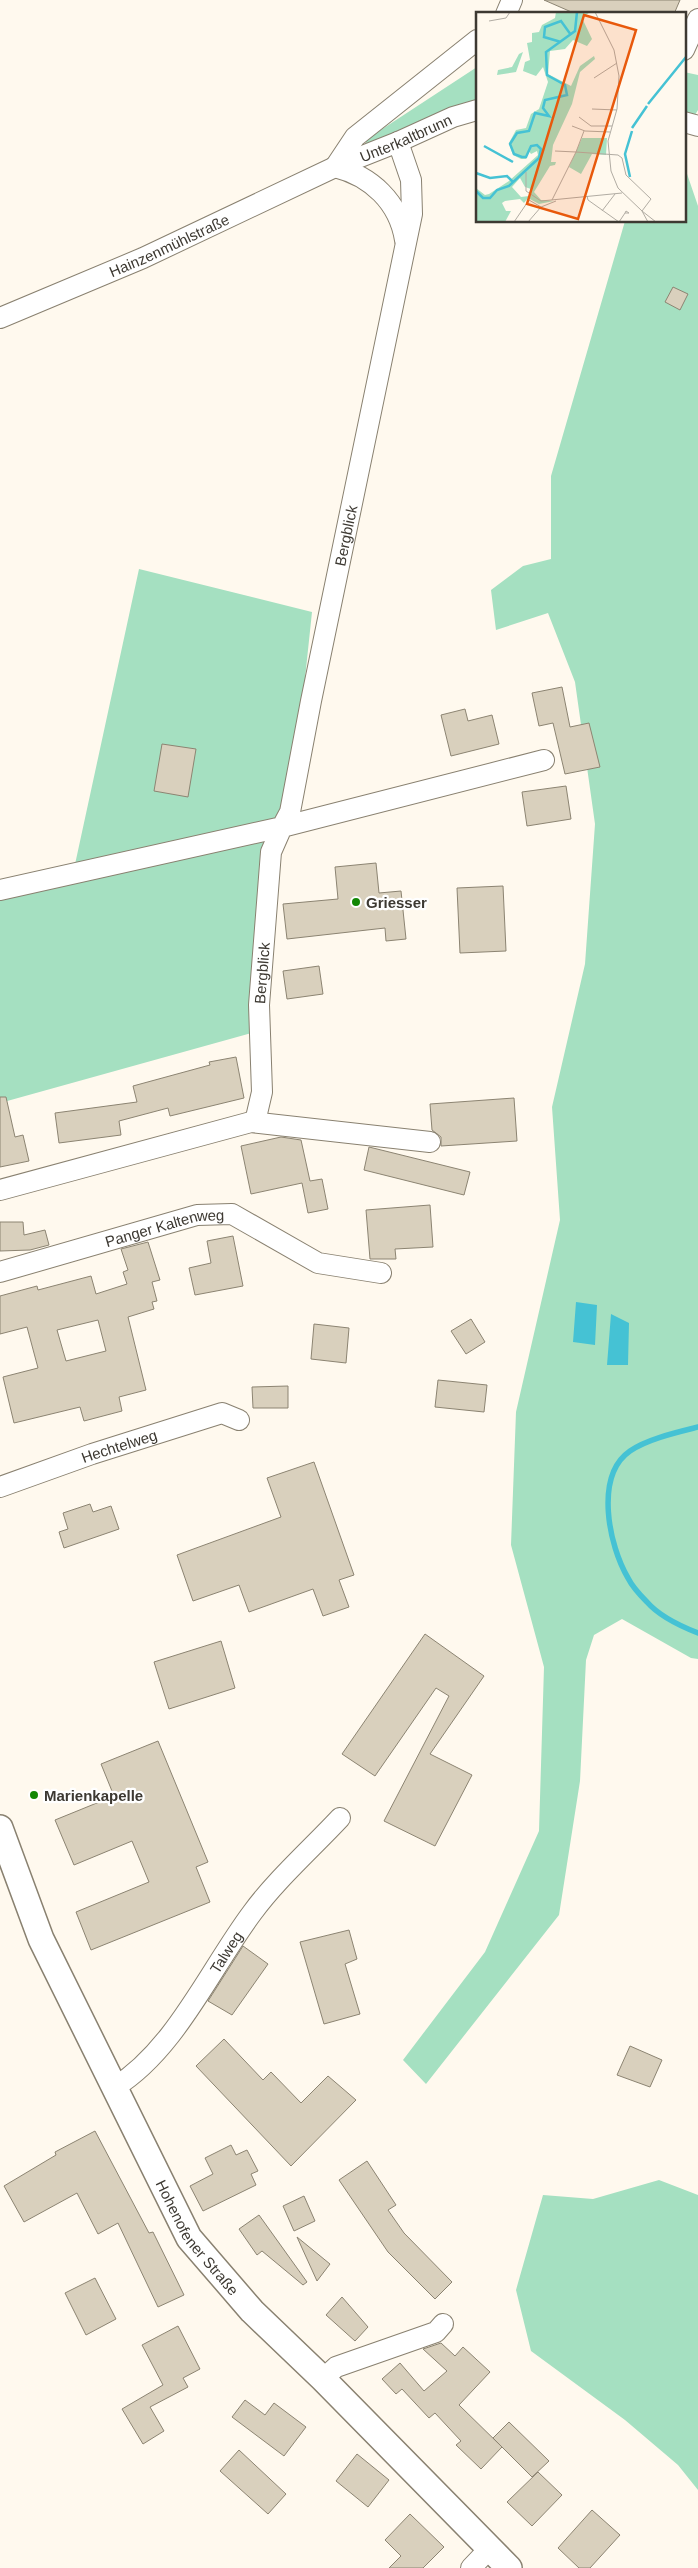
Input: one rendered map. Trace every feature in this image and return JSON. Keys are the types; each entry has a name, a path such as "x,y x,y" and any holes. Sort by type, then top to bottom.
{"main road":[{"name":"Hohenofener Straße","path":"0,1828 41,1939 189,2238 252,2311 324,2379 491,2547 509,2568"}],"street":[{"path":"507,12 512,0"},
{"path":"686,46 698,20"},
{"path":"335,167 355,137 476,41"},
{"name":"Unterkaltbrunn","path":"335,167 398,142 453,117 476,110"},
{"name":"Bergblick","path":"255,1122 262,1092 259,1004 271,852 290,812 311,700 412,214 411,180 398,142"},
{"name":"Bergblick","path":"335,167 351,171 363,178 386,198 397,213 402,226 405,244"},
{"name":"Hainzenmühlstraße","path":"0,318 142,258 335,167"},
{"path":"0,890 282,827 544,760"},
{"path":"0,1190 255,1122 430,1142"},
{"name":"Panger Kaltenweg","path":"0,1272 197,1215 232,1214 318,1263 381,1273"},
{"name":"Hechtelweg","path":"0,1487 92,1454 222,1413 239,1420"},
{"name":"Talweg","path":"114,2087 129,2079 169,2036 253,1912 340,1818"},
{"path":"324,2379 336,2367 436,2332 443,2324"},
{"path":"471,2568 491,2547"}],"green space":[{"path":"476,68 476,115 365,145 367,139"},
{"path":"686,72 698,75 698,110 686,130"},
{"path":"686,171 698,206 698,1659 691,1658 622,1619 594,1635 586,1660 580,1781 559,1915 426,2084 403,2060 485,1952 539,1831 544,1667 511,1545 516,1412 560,1220 552,1107 585,964 595,824 575,682 548,613 496,630 491,590 523,566 551,559 551,476 625,222 686,222"},
{"path":"139,569 312,612 291,811 271,852 259,1031 0,1103 0,885 74,869"},
{"path":"659,2180 698,2195 698,2490 678,2465 625,2420 531,2351 516,2290 543,2195 593,2199"}],"water":[{"path":"576,1302 597,1305 595,1345 573,1342"},
{"path":"611,1314 629,1323 628,1365 607,1365"}],"building":[{"path":"544,0 680,0 675,12 571,12"},
{"path":"673,287 688,294 680,310 665,302"},
{"path":"562,687 570,727 589,723 600,767 565,774 553,723 539,726 532,693"},
{"path":"465,709 468,721 492,715 499,744 451,756 441,715"},
{"path":"162,744 196,749 188,797 154,791"},
{"path":"566,786 571,819 527,826 522,792"},
{"name":"Griesser","path":"376,863 379,893 401,891 406,939 386,941 385,928 287,939 283,904 338,899 335,867"},
{"path":"503,886 506,951 460,953 457,888"},
{"path":"319,966 323,994 287,999 283,971"},
{"path":"236,1057 244,1098 170,1116 168,1108 119,1121 121,1135 59,1143 55,1113 137,1102 133,1086 210,1065 209,1062"},
{"path":"0,1097 6,1097 15,1137 23,1135 29,1161 0,1167"},
{"path":"514,1098 517,1141 441,1146 441,1137 432,1130 430,1104"},
{"path":"281,1137 301,1140 310,1181 322,1179 328,1209 308,1213 302,1183 251,1194 241,1146"},
{"path":"369,1147 470,1172 464,1195 364,1170"},
{"path":"430,1205 433,1247 395,1249 396,1259 370,1259 366,1210"},
{"path":"0,1222 23,1222 24,1235 45,1230 49,1245 30,1250 0,1251"},
{"path":"233,1236 243,1286 195,1295 189,1268 211,1263 207,1241"},
{"path":"148,1242 160,1280 152,1282 157,1301 152,1302 154,1309 128,1317 146,1390 119,1397 122,1411 84,1421 80,1407 14,1423 3,1377 38,1368 27,1327 0,1334 0,1296 37,1286 38,1290 91,1276 96,1294 127,1284 123,1272 128,1270 121,1249","holes":["98,1320 106,1351 66,1361 57,1330"]},
{"path":"471,1319 485,1342 466,1354 451,1331"},
{"path":"314,1324 349,1328 346,1363 311,1359"},
{"path":"438,1380 487,1385 484,1412 435,1407"},
{"path":"288,1386 288,1408 253,1408 252,1387"},
{"path":"314,1462 354,1575 339,1580 349,1607 323,1616 313,1589 249,1612 239,1585 193,1601 177,1555 281,1517 267,1478"},
{"path":"90,1504 93,1512 111,1506 119,1529 64,1548 59,1532 68,1529 63,1513"},
{"path":"425,1634 484,1676 430,1754 472,1775 435,1846 384,1821 449,1696 436,1688 375,1776 342,1754"},
{"path":"221,1641 235,1688 169,1709 154,1662"},
{"path":"158,1741 208,1862 196,1867 210,1902 91,1950 76,1912 149,1882 132,1841 74,1865 55,1820 114,1796 101,1764"},
{"path":"349,1930 357,1959 345,1964 360,2014 324,2024 300,1942"},
{"path":"243,1946 268,1964 232,2015 208,2001"},
{"path":"224,2039 263,2080 271,2072 301,2103 328,2076 356,2100 291,2166 196,2066"},
{"path":"630,2046 662,2060 650,2087 617,2075"},
{"path":"95,2131 149,2233 153,2232 184,2295 158,2307 118,2223 98,2234 77,2193 24,2222 4,2186 56,2155 55,2152"},
{"path":"231,2145 236,2155 247,2150 258,2171 251,2174 256,2185 203,2211 190,2186 213,2174 205,2158"},
{"path":"367,2161 396,2205 388,2210 404,2233 452,2282 435,2299 388,2252 339,2180"},
{"path":"304,2196 315,2221 294,2231 283,2206"},
{"path":"259,2215 307,2282 303,2285 262,2251 257,2255 239,2229"},
{"path":"297,2237 330,2264 317,2281"},
{"path":"95,2278 116,2319 86,2335 65,2293"},
{"path":"342,2297 368,2327 355,2341 326,2315"},
{"path":"178,2326 200,2369 183,2378 188,2387 150,2407 164,2431 143,2444 122,2409 163,2385 142,2345"},
{"path":"441,2343 455,2356 463,2347 490,2372 459,2405 502,2447 481,2469 456,2445 461,2441 435,2413 429,2418 402,2389 396,2394 382,2379 400,2363 424,2391 447,2371 423,2349"},
{"path":"245,2400 265,2415 274,2403 306,2427 284,2456 232,2417"},
{"path":"509,2422 549,2461 532,2477 493,2438"},
{"path":"239,2450 286,2494 268,2514 220,2471"},
{"path":"357,2454 389,2480 368,2507 336,2481"},
{"path":"538,2472 562,2495 532,2526 507,2502"},
{"path":"592,2510 620,2535 590,2568 579,2568 558,2548"},
{"path":"410,2514 444,2547 423,2568 389,2568 401,2556 385,2540"}],"waterway":[{"path":"698,1427 654,1439 630,1451 619,1462 612,1477 608,1512 615,1548 621,1564 634,1587 664,1617 698,1633"}],"place":[{"name":"Griesser","path":"356,902"},
{"name":"Marienkapelle","path":"34,1795"}]}
